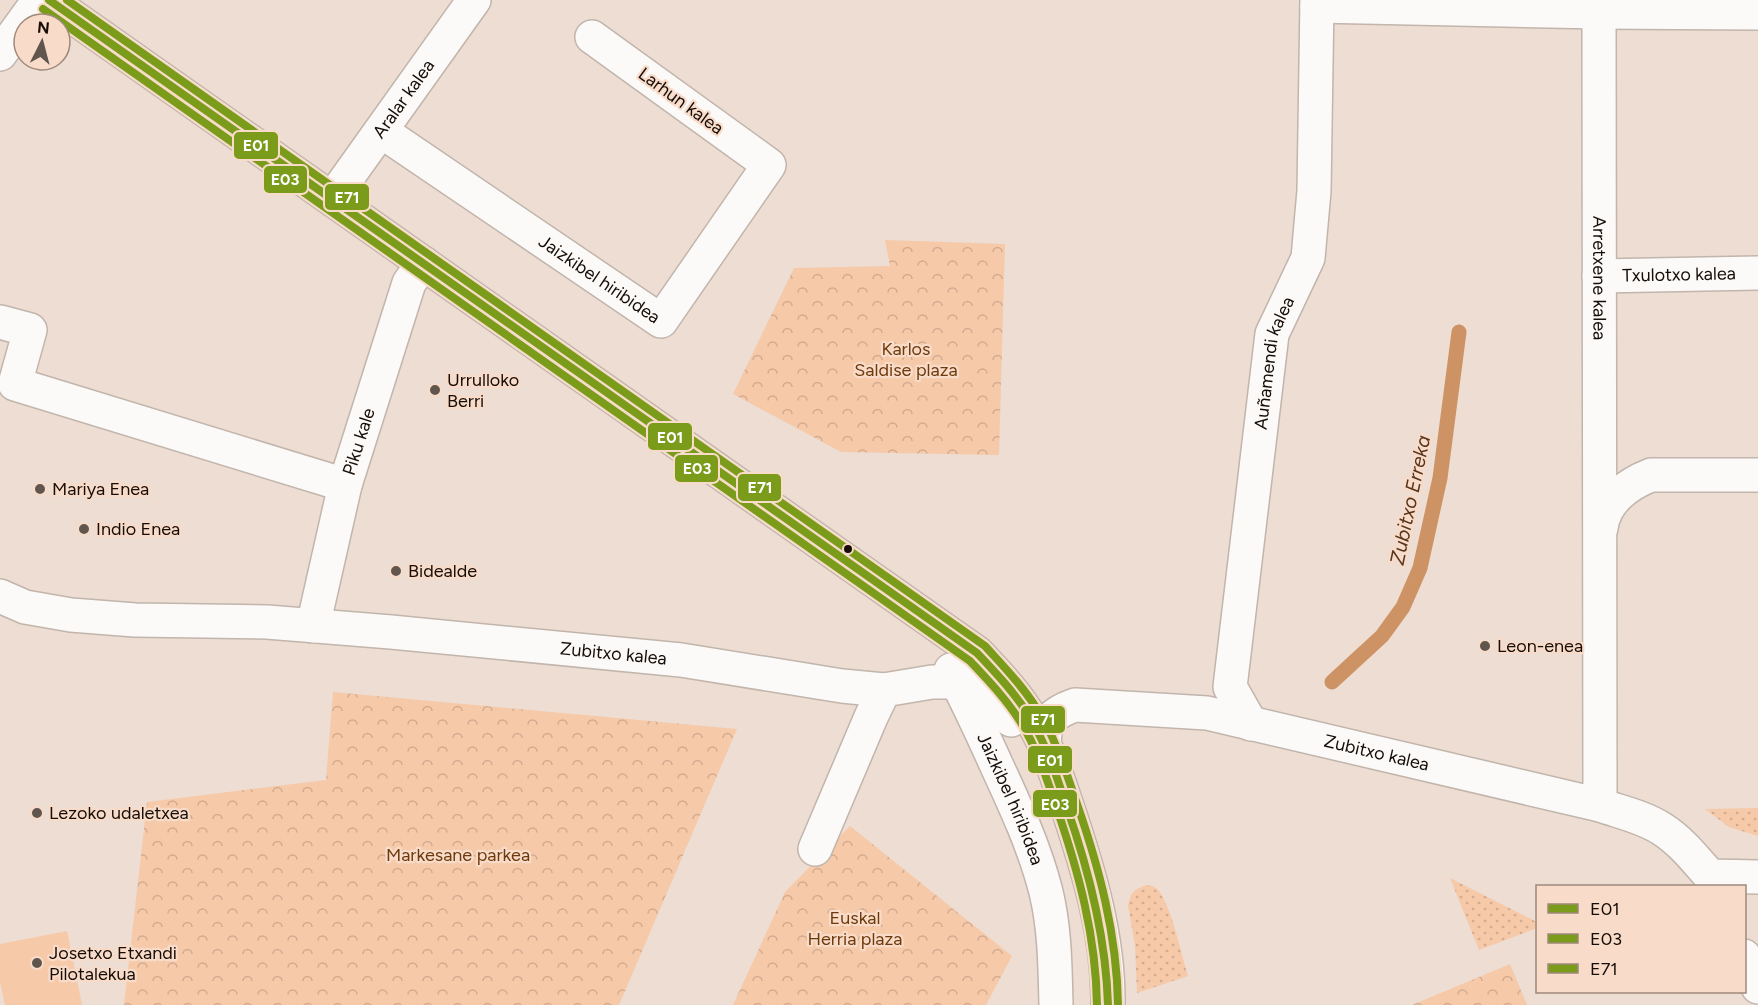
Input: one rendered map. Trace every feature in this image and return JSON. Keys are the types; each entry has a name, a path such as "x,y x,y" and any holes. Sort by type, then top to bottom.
{"street":[{"path":"0,54 39,0"},
{"name":"Jaizkibel hiribidea","path":"49,0 977,653 1008,686 1035,724 1049,757 1093,889 1106,966 1108,1005"},
{"name":"Aralar kalea","path":"332,199 474,0"},
{"path":"1317,3 1599,12 1758,13"},
{"name":"Auñamendi kalea","path":"1251,724 1230,687 1272,334 1308,258 1314,191 1317,3"},
{"name":"Arretxene kalea","path":"1599,12 1600,806"},
{"name":"Larhun kalea","path":"592,37 769,165"},
{"name":"Jaizkibel hiribidea","path":"381,131 662,321 769,165"},
{"name":"Piku kale","path":"313,626 345,485 409,283 423,263"},
{"name":"Txulotxo kalea","path":"1599,276 1758,273"},
{"path":"0,322 30,330 15,384 345,485"},
{"name":"Arretxene kalea","path":"1599,542 1601,523 1610,504 1623,490 1636,481 1651,475 1666,474 1758,475"},
{"name":"Zubitxo kalea","path":"0,596 25,606 71,615 135,620 267,622 313,626 681,660 842,686 884,690 933,682 957,682 983,690 1002,706 1024,740 1049,757"},
{"name":"Jaizkibel hiribidea","path":"916,608 957,682 1015,804 1043,882 1055,947 1056,1005"},
{"path":"815,849 884,690"},
{"name":"Zubitxo kalea","path":"1049,757 1044,732 1050,719 1061,710 1075,705 1207,713 1632,815 1662,829 1685,848 1712,881 1758,877"},
{"path":"1746,960 1758,987"}],"green space":[{"name":"Karlos Saldise plaza","path":"885,240 1005,244 999,455 841,452 733,394 794,268 890,266"},
{"name":"Markesane parkea","path":"333,692 737,729 619,1005 124,1005 147,802 326,780"},
{"path":"1758,808 1758,836 1729,827 1705,809"},
{"name":"Euskal Herria plaza","path":"850,826 1012,956 986,1005 733,1005 785,892"},
{"path":"1450,878 1536,921 1536,928 1479,950"},
{"path":"1146,885 1156,888 1164,899 1188,976 1137,993 1135,946 1128,905 1135,890"},
{"name":"Josetxo Etxandi Pilotalekua","path":"67,931 82,1005 5,1005 0,982 0,944"},
{"path":"1510,964 1527,1005 1412,1005"}],"waterway":[{"name":"Zubitxo Erreka","path":"1332,682 1382,636 1403,607 1420,568 1440,478 1459,332"}],"transit line":[{"name":"E01","path":"49,0 977,653 1024,708 1041,737 1054,771 1082,854 1095,903 1104,954 1108,1005"},
{"name":"E71","path":"67,0 985,646 1019,684 1037,709 1064,765 1092,851 1105,901 1114,952 1118,1005"},
{"name":"E03","path":"43,9 970,661 1003,697 1020,721 1032,742 1045,775 1065,833 1085,906 1090,930 1097,1005"}],"place":[{"name":"Urrulloko Berri","path":"435,390"},
{"name":"Mariya Enea","path":"40,489"},
{"name":"Indio Enea","path":"84,529"},
{"name":"Bidealde","path":"396,571"},
{"name":"Leon-enea","path":"1485,646"},
{"name":"Lezoko udaletxea","path":"37,813"},
{"name":"Josetxo Etxandi Pilotalekua","path":"37,963"}]}
